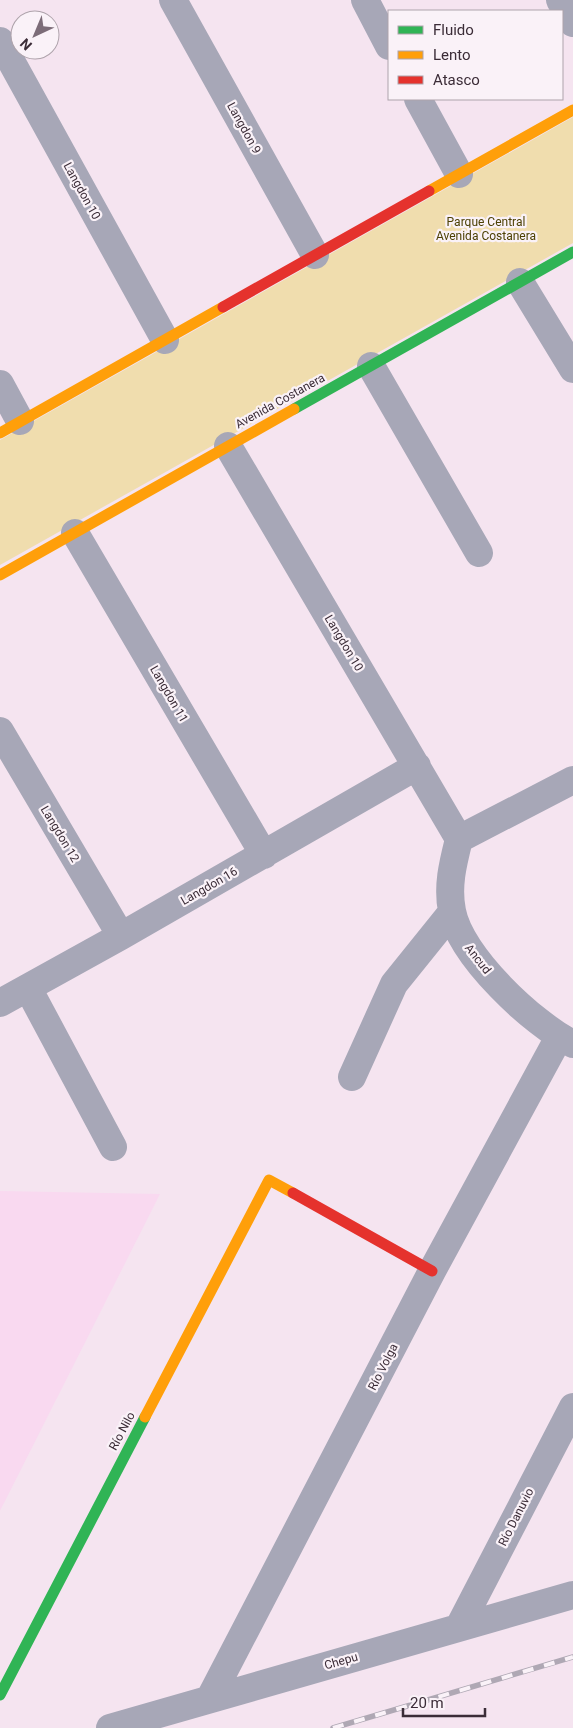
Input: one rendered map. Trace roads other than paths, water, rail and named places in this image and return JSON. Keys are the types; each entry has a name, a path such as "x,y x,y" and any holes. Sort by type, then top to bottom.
{"main road":[{"path":"10,427 573,110"},
{"name":"Avenida Costanera","path":"0,575 573,252"},
{"name":"Río Nilo","path":"0,1695 269,1180 432,1272"}],"street":[{"name":"Langdon 9","path":"173,0 315,255"},
{"path":"365,0 388,44"},
{"path":"560,0 573,23"},
{"name":"Langdon 10","path":"0,41 165,340"},
{"path":"419,100 459,174"},
{"path":"520,282 573,369"},
{"path":"371,366 479,553"},
{"path":"0,384 10,427"},
{"name":"Langdon 10","path":"228,446 459,839"},
{"name":"Langdon 11","path":"75,533 264,855"},
{"name":"Langdon 12","path":"0,731 121,936"},
{"name":"Langdon 16","path":"0,1003 264,855 417,766"},
{"path":"459,839 573,780"},
{"name":"Ancud","path":"459,839 450,874 452,912 466,944 478,962 522,1007 566,1041"},
{"path":"352,1077 394,984 452,912"},
{"path":"28,988 113,1147"},
{"name":"Río Volga","path":"210,1698 432,1272 566,1041"},
{"name":"Río Danuvio","path":"459,1627 573,1407"},
{"name":"Chepu","path":"110,1728 573,1595"}],"railway":[{"path":"333,1728 573,1657"}],"park label":[{"name":"Parque Central Avenida Costanera","path":"486,229"}]}
